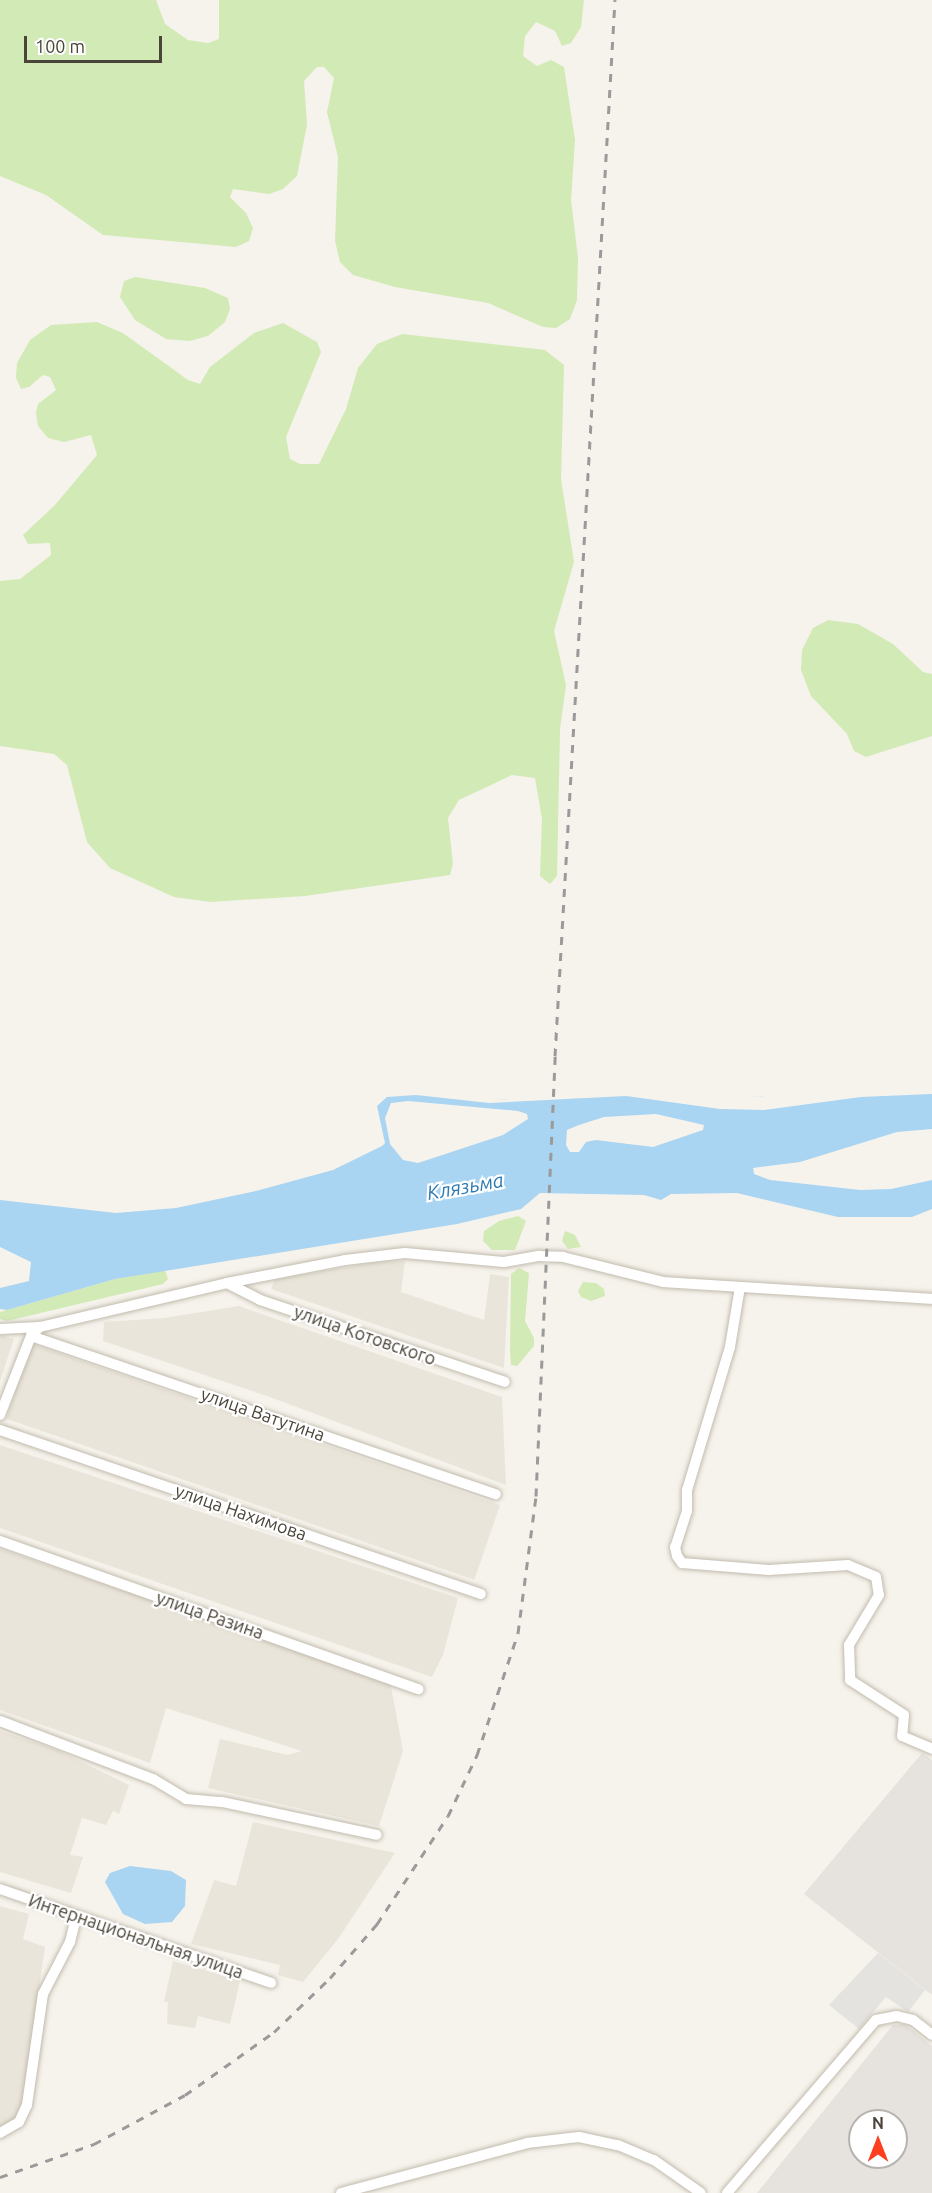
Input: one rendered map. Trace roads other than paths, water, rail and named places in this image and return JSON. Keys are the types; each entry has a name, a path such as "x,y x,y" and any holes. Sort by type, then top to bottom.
{"street":[{"path":"0,1329 40,1327 227,1283 345,1260 405,1253 504,1262 562,1257 663,1282 932,1299"},
{"name":"улица Котовского","path":"227,1283 260,1300 505,1382"},
{"path":"740,1287 730,1347 687,1490 687,1511 675,1547 677,1556 682,1563 760,1569 848,1565 876,1577 879,1595 849,1645 850,1680 904,1715 902,1736 932,1749"},
{"path":"0,1415 30,1336 40,1327"},
{"name":"улица Ватутина","path":"30,1336 496,1494"},
{"name":"улица Нахимова","path":"0,1430 481,1594"},
{"name":"улица Разина","path":"0,1541 419,1689"},
{"path":"0,1721 153,1779 192,1801 222,1802 377,1835"},
{"name":"Интернациональная улица","path":"0,1889 76,1918 271,1983"},
{"path":"0,2133 19,2122 27,2105 43,1994 70,1942 76,1918"},
{"path":"727,2193 876,2020 897,2016 913,2020 932,2035"},
{"path":"341,2193 527,2144 579,2137 618,2145 654,2160 700,2193"}],"water":[{"name":"Клязьма","path":"932,1094 932,1129 897,1132 800,1162 753,1168 754,1174 770,1180 860,1190 891,1189 932,1180 932,1209 912,1217 838,1217 737,1193 671,1194 661,1200 644,1195 540,1193 521,1209 457,1224 115,1279 7,1310 0,1309 0,1288 29,1281 31,1262 0,1247 0,1200 116,1213 176,1208 256,1191 333,1170 382,1146 385,1143 377,1106 387,1097 416,1095 489,1103 626,1096 720,1109 764,1110 861,1097","holes":["408,1101 518,1111 527,1114 528,1119 503,1135 418,1163 403,1160 390,1144 385,1118 391,1103","656,1114 704,1125 703,1130 653,1147 596,1140 586,1142 579,1152 570,1152 566,1145 567,1130 579,1125 604,1117"]},
{"path":"130,1866 171,1871 186,1880 185,1906 172,1922 145,1924 123,1914 105,1882 110,1873"}],"railway":[{"path":"0,2177 94,2144 185,2095 274,2032 330,1978 377,1924 448,1816 477,1755 518,1633 536,1496 555,1056 615,0"}]}
